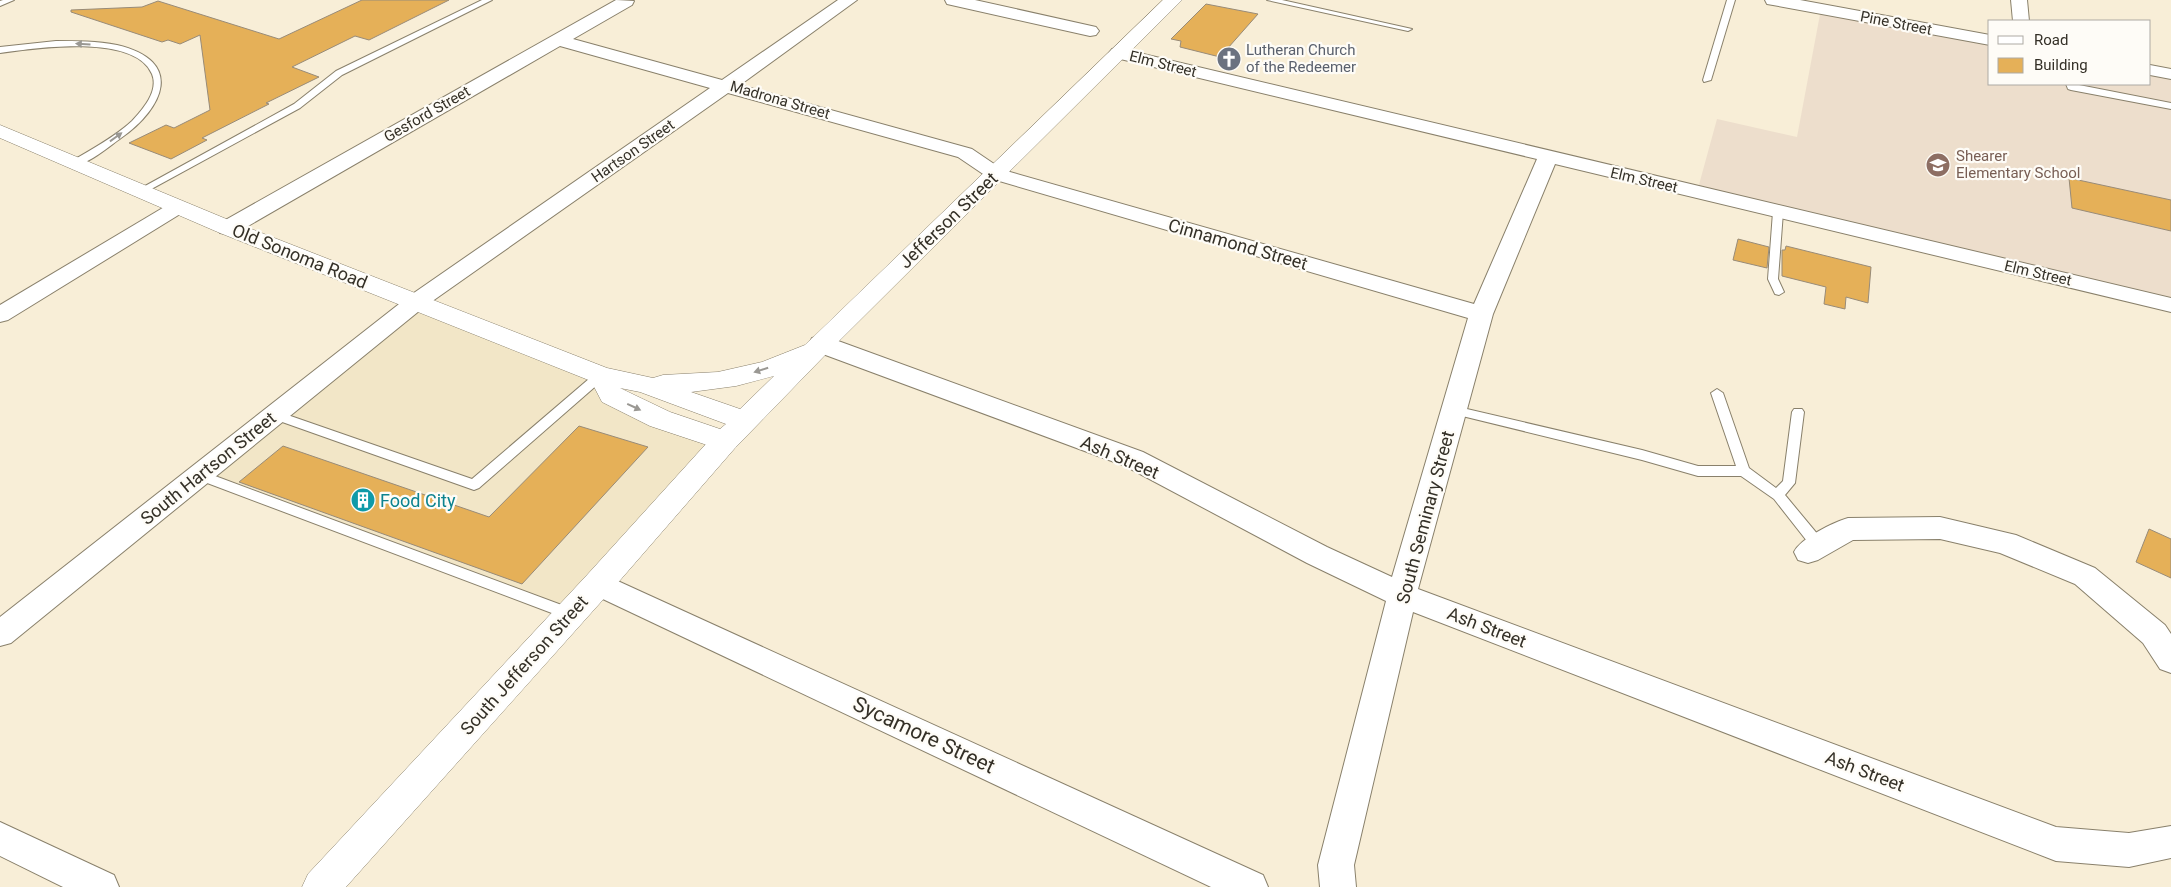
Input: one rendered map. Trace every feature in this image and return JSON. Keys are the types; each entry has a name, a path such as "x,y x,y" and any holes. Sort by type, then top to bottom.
{"main road":[{"name":"Jefferson Street","path":"735,431 821,344 1174,0"},
{"name":"Old Sonoma Road","path":"3,135 75,163 178,208 602,375 646,385 735,431"},
{"path":"646,385 712,382 737,377 780,364 821,344"},
{"path":"602,375 611,396 660,419 735,431"},
{"name":"South Jefferson Street","path":"321,887 735,431"}],"street":[{"name":"Hartson Street","path":"416,302 849,0"},
{"path":"953,0 1090,31"},
{"name":"Pine Street","path":"1773,0 1988,40"},
{"path":"2019,0 2021,20"},
{"name":"Gesford Street","path":"228,228 626,1"},
{"name":"Madrona Street","path":"558,40 727,85 965,153 996,174"},
{"name":"Elm Street","path":"1118,54 2171,305"},
{"path":"2151,70 2171,74"},
{"name":"South Seminary Street","path":"1338,887 1336,865 1402,595 1481,314 1548,157"},
{"name":"Cinnamond Street","path":"996,174 1481,314"},
{"path":"0,316 178,208"},
{"name":"South Hartson Street","path":"0,634 416,302"},
{"name":"Ash Street","path":"821,344 1134,459 1317,555 1402,595 2056,844 2129,850 2171,842"},
{"path":"1813,549 1848,529 1940,528 2006,543 2085,576 2154,634 2171,660"},
{"name":"Sycamore Street","path":"598,584 1250,887"},
{"path":"0,838 101,887"}],"lane":[{"path":"0,4 10,0"},
{"path":"141,191 297,106 339,73 488,0"},
{"path":"1271,0 1408,29"},
{"path":"1707,80 1731,0"},
{"path":"0,50 80,43 107,46 142,58 153,68 158,79 157,91 152,102 130,127 75,163"},
{"path":"2070,85 2071,87 2171,106"},
{"path":"1778,212 1772,280 1779,292"},
{"path":"275,415 474,485 602,375"},
{"path":"1717,393 1744,471 1777,495 1813,549"},
{"path":"1454,410 1642,455 1698,471 1744,471"},
{"path":"1777,495 1789,483 1798,412"},
{"path":"199,475 570,614"}],"shaded area":[{"name":"Shearer Elementary School","path":"1821,9 1988,40 1988,85 2151,85 2151,70 2171,74 2171,305 1697,192 1717,119 1797,137"},
{"path":"416,302 601,375 611,396 725,441 570,614 199,475"}],"building":[{"path":"362,0 449,0 369,40 355,36 292,67 319,77 202,138 207,140 171,159 129,143 166,125 174,128 210,110 200,35 180,44 168,40 162,42 71,12 71,10 142,7 158,1 279,39"},
{"path":"1206,4 1258,14 1220,57 1180,47 1181,41 1171,39"},
{"path":"2069,178 2171,200 2171,231 2072,208"},
{"path":"1738,239 1769,247 1767,268 1733,260"},
{"path":"1786,246 1871,267 1868,303 1846,297 1845,309 1824,304 1826,287 1782,276 1782,250 1785,250"},
{"name":"Food City","path":"579,426 648,447 522,584 239,482 283,446 489,517"},
{"path":"2149,529 2171,539 2171,578 2136,562"}],"place":[{"name":"Lutheran Church of the Redeemer","path":"1229,59"},
{"name":"Shearer Elementary School","path":"1938,165"},
{"name":"Food City","path":"363,500"}]}
